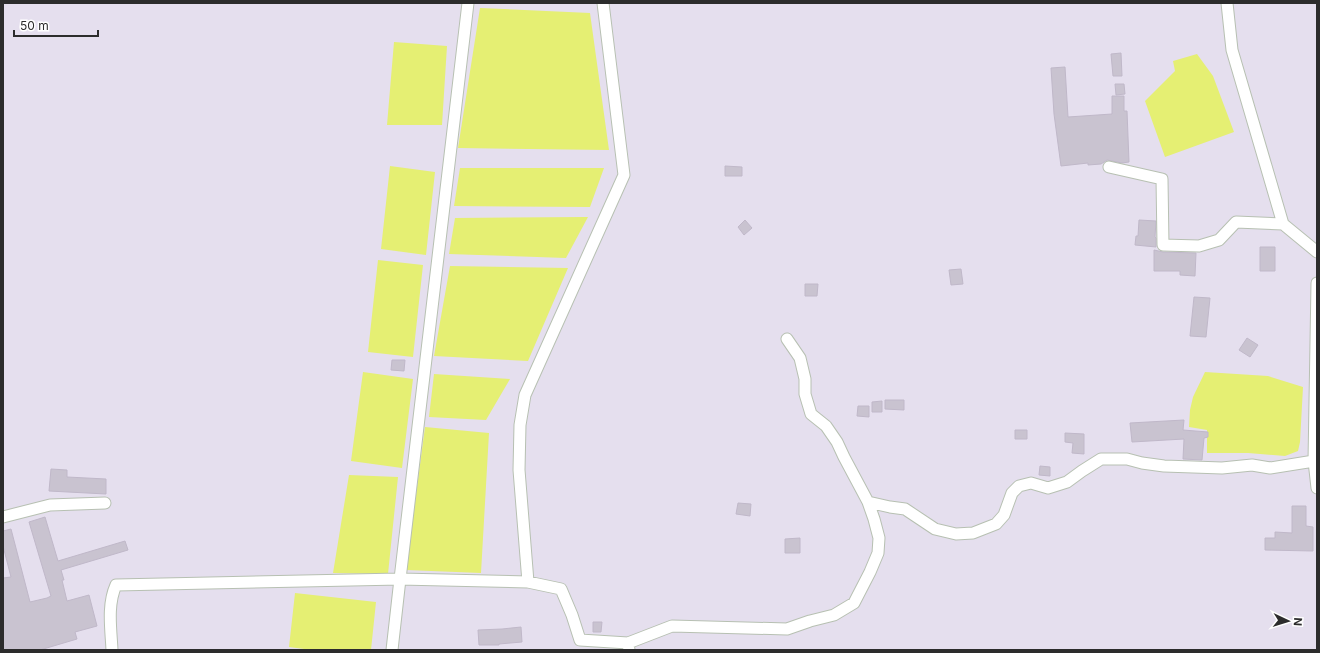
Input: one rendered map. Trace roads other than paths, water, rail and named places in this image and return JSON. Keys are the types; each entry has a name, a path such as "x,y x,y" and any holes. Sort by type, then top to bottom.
{"street":[{"path":"392,650 468,3"},
{"path":"528,582 518,470 520,425 525,395 624,175 603,3"},
{"path":"1227,3 1232,50 1283,224 1317,252"},
{"path":"1109,167 1162,179 1163,245 1199,246 1218,240 1236,222 1283,224"},
{"path":"1317,284 1314,462 1317,488"},
{"path":"112,650 110,622 111,595 116,585 400,579 528,582 561,590 572,615 580,640 629,646 672,626 787,629 834,615 854,603 878,553 879,538 868,502 837,442 826,426 811,414 805,394 805,379 800,358 787,339"},
{"path":"868,502 905,509 935,529 956,534 973,533 996,524 1004,515 1012,493 1019,486 1031,483 1048,488 1067,482 1101,459 1127,459 1142,463 1190,468 1222,468 1252,465 1270,468 1314,462"},
{"path":"3,517 50,505 106,503"}]}
